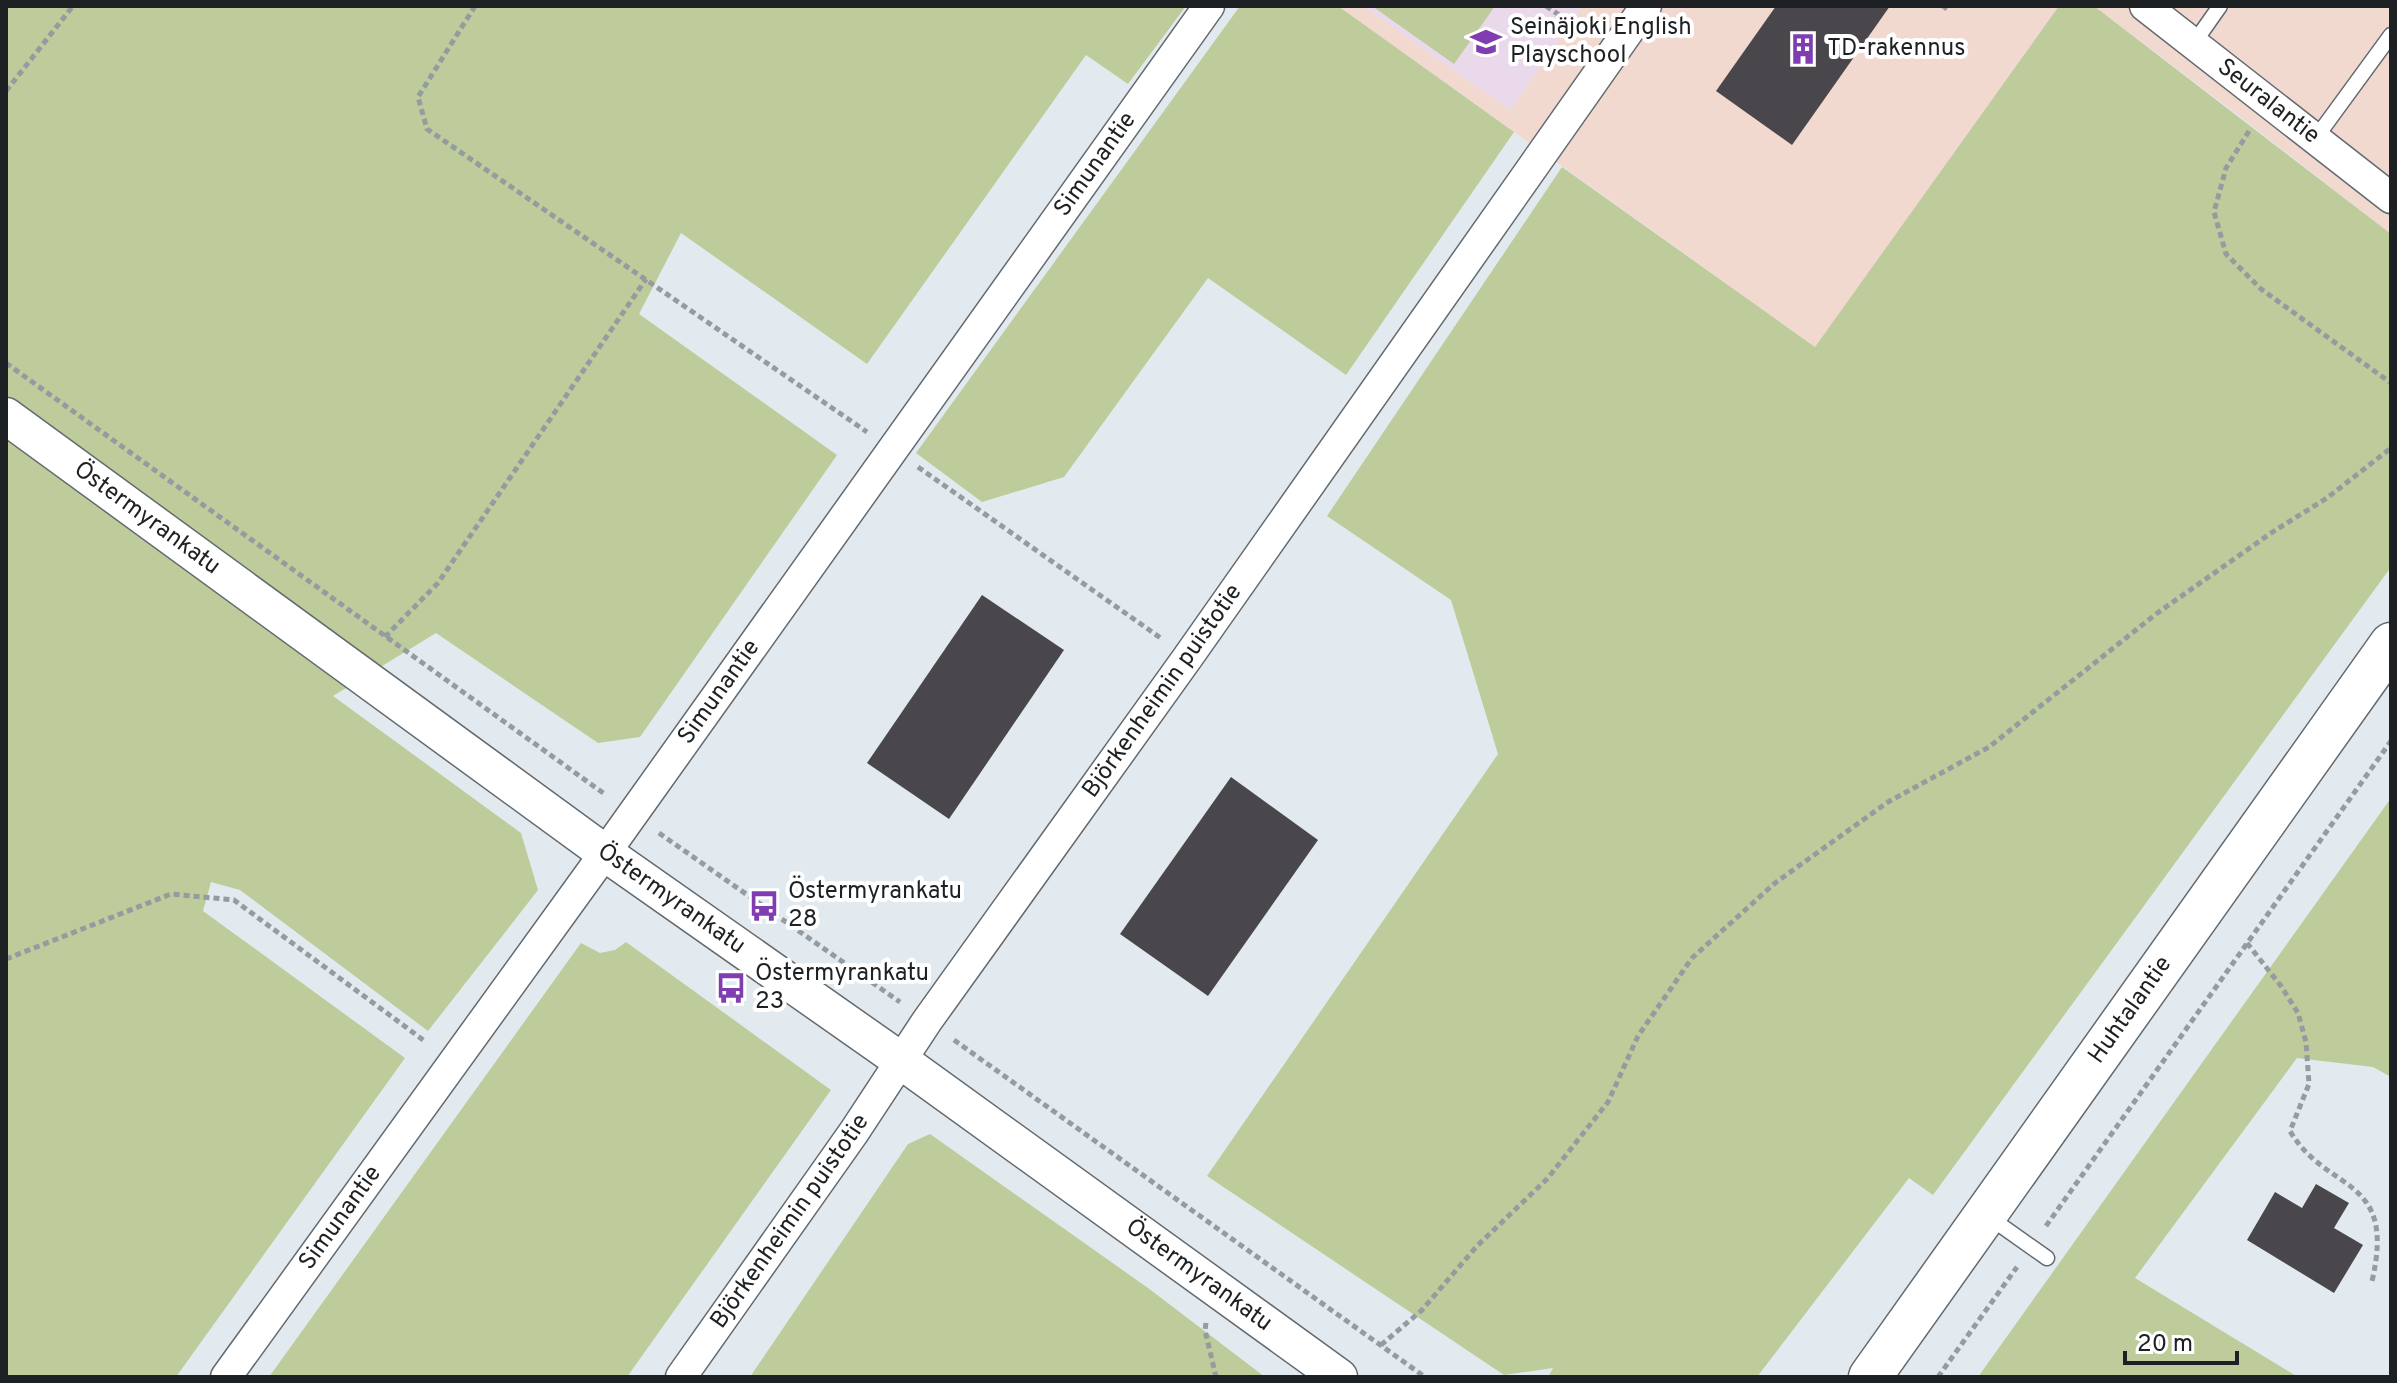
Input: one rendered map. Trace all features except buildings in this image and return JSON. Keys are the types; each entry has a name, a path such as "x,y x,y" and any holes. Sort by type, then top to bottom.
{"main road":[{"name":"Huhtalantie","path":"1870,1377 2391,644"}],"street":[{"name":"Simunantie","path":"226,1377 605,853 1209,6"},
{"name":"Björkenheimin puistotie","path":"681,1377 854,1132 927,1021 1188,657 1646,6"},
{"name":"Seuralantie","path":"2145,6 2391,198"},
{"name":"Östermyrankatu","path":"6,416 605,853 900,1060 1339,1377"}],"lane":[{"path":"2194,43 2220,6"},
{"path":"2315,139 2391,35"},
{"path":"1985,1215 2047,1258"}],"path":[{"path":"6,91 73,6"},
{"path":"475,6 418,97 427,129 1188,657"},
{"path":"1546,6 1568,21"},
{"path":"2267,102 2226,168 2214,212 2226,254 2261,289 2391,383"},
{"path":"385,637 438,583 646,279"},
{"path":"6,363 632,814 1425,1377"},
{"path":"1381,1345 1422,1310 1477,1246 1547,1179 1608,1102 1638,1036 1692,958 1775,883 1888,802 1989,747 2156,614 2274,531 2327,498 2391,448"},
{"path":"1938,1377 2391,741"},
{"path":"6,959 171,894 234,900 453,1061"},
{"path":"2247,943 2298,1013 2306,1042 2309,1084 2290,1131 2299,1147 2374,1198"},
{"path":"2372,1281 2381,1261 2385,1240"}],"shaded area":[{"path":"1338,6 2059,6 1815,347"},
{"name":"Seinäjoki English Playschool","path":"1363,6 1583,6 1510,110"},
{"path":"2094,6 2391,6 2391,234 2234,112"}],"green space":[{"path":"6,6 1186,6 1128,84 1086,55 867,364 681,233 639,314 837,455 640,737 598,743 436,633 333,696 521,833 538,890 428,1031 240,890 211,882 203,911 405,1058 176,1377 6,1377"},
{"path":"1240,6 1338,6 1514,132 1346,375 1208,278 1064,477 982,502 916,453"},
{"path":"1372,6 1495,6 1454,64"},
{"path":"2059,6 2094,6 2391,234 2391,567 1933,1195 1909,1178 1757,1377 1548,1377 1553,1368 1504,1375 1207,1176 1498,754 1451,600 1327,516 1562,167 1815,347"},
{"path":"2391,798 2391,1077 2373,1067 2297,1058 2135,1278 2298,1377 1978,1377"},
{"path":"626,942 831,1090 627,1377 269,1377 581,943 600,953 615,950"},
{"path":"930,1134 1148,1288 1265,1377 750,1377 908,1144"}],"place":[{"name":"Seinäjoki English Playschool","path":"1486,42"},
{"name":"TD-rakennus","path":"1803,49"},
{"name":"Östermyrankatu 28","path":"764,906"},
{"name":"Östermyrankatu 23","path":"731,988"}]}
